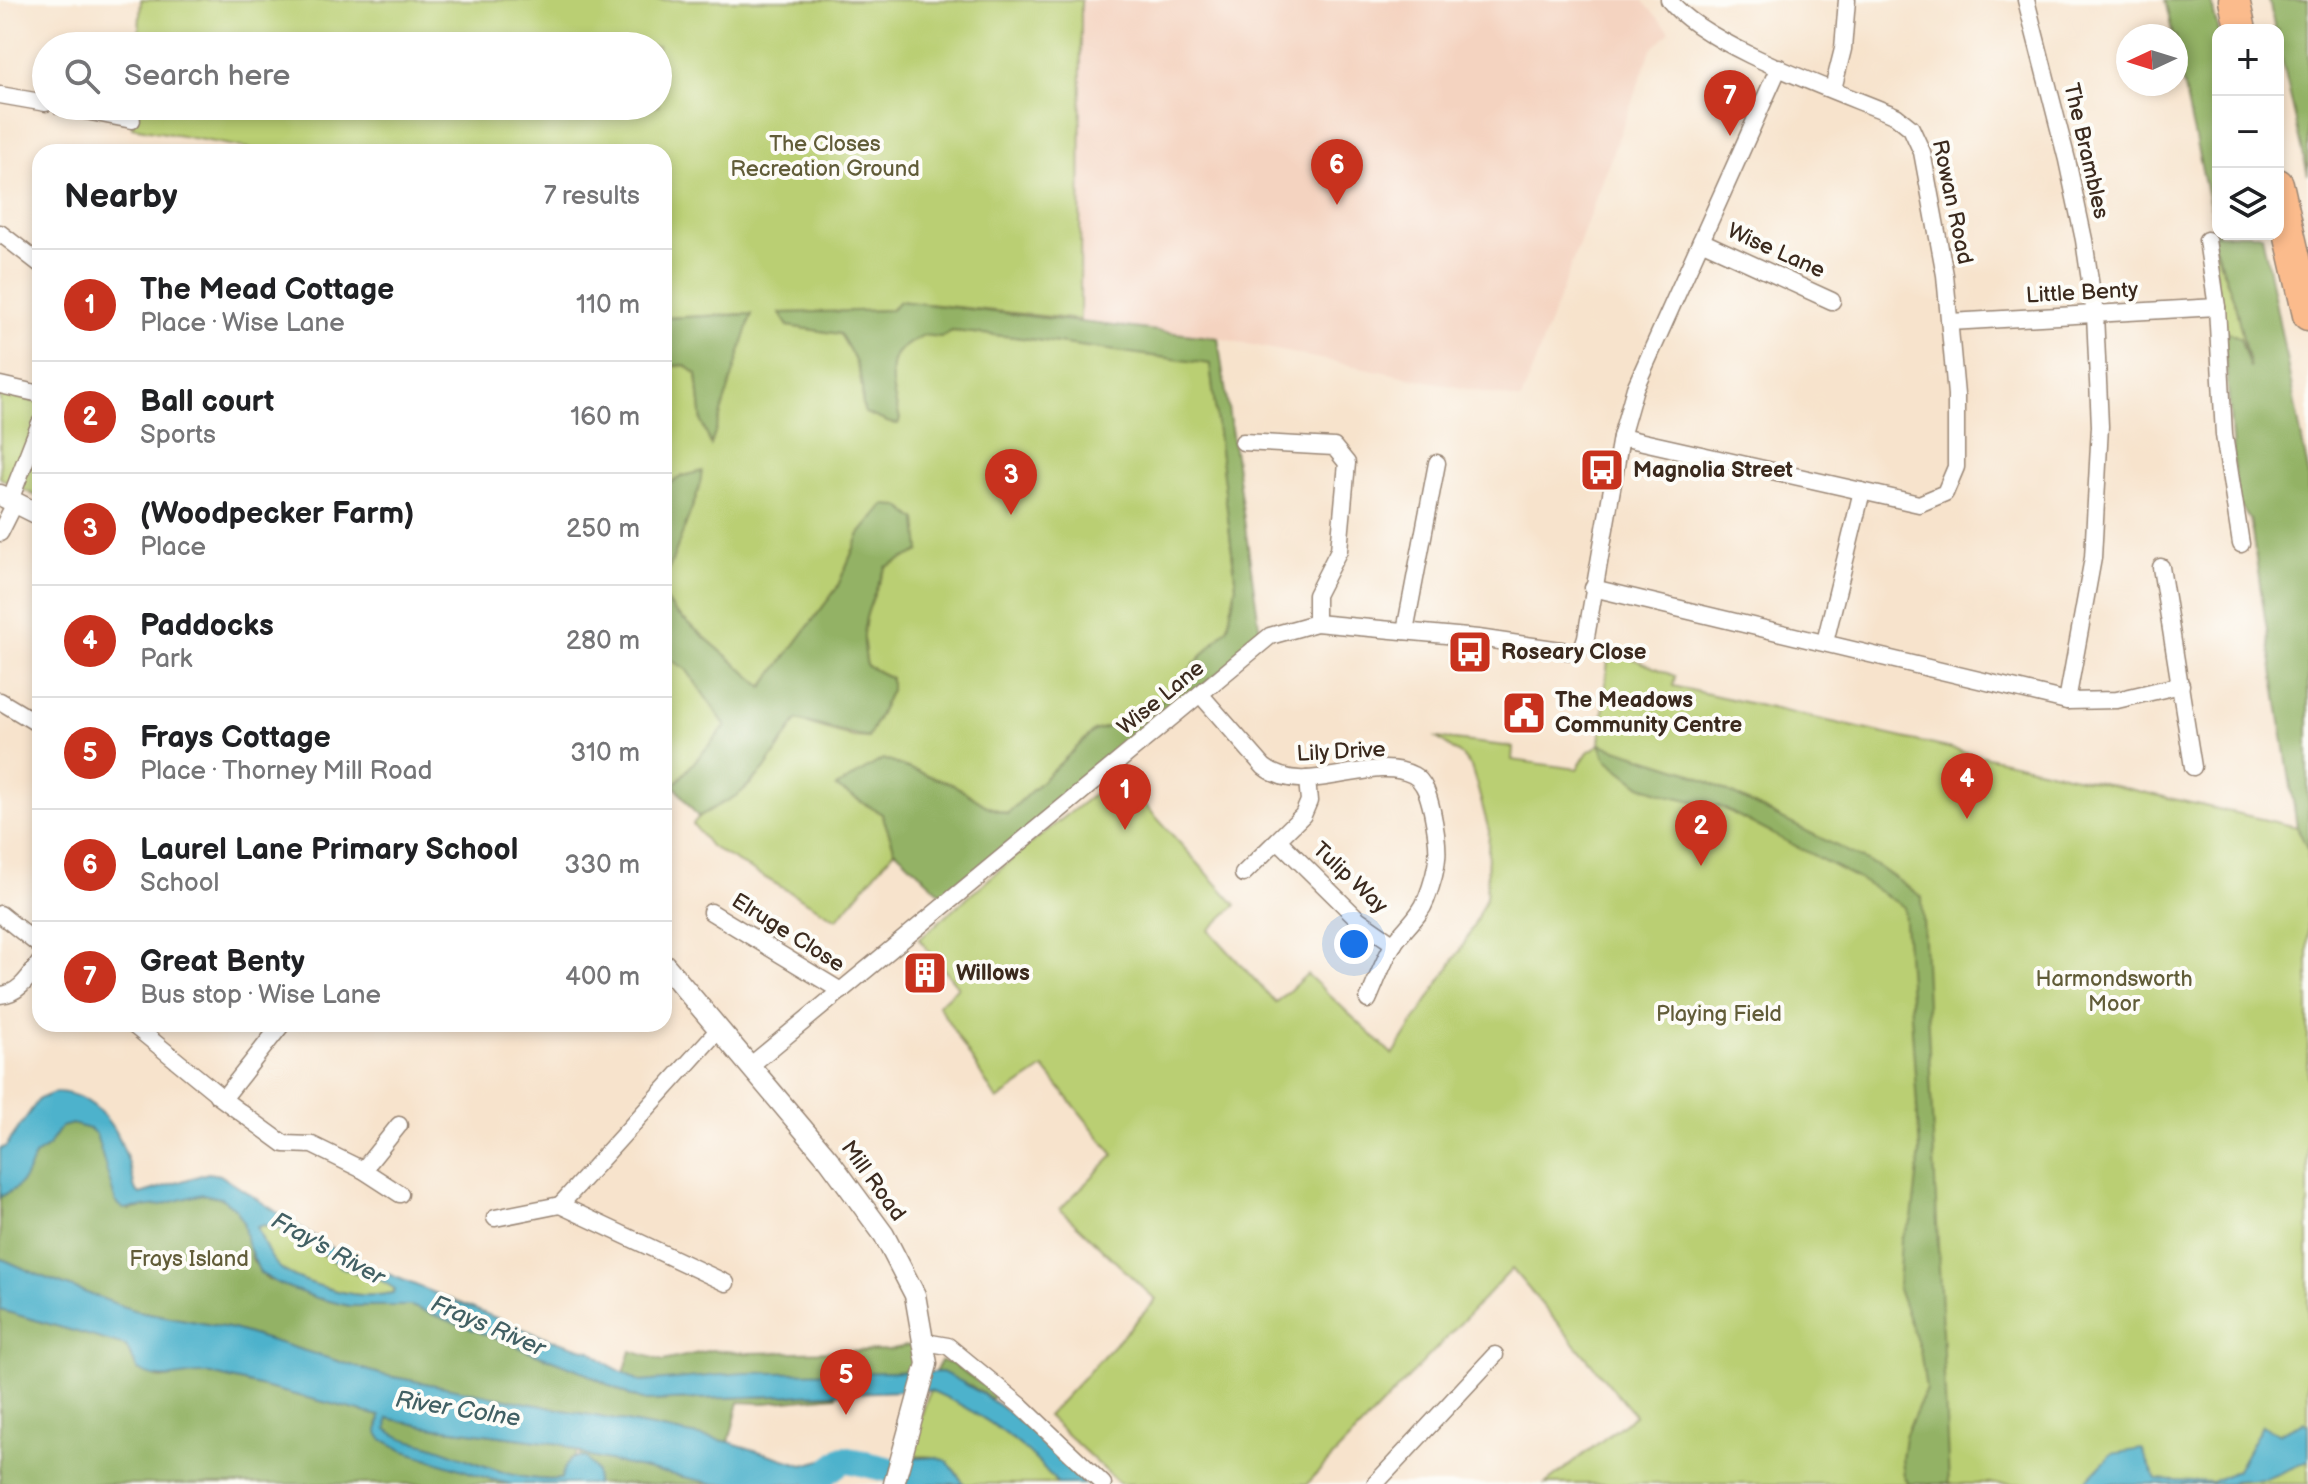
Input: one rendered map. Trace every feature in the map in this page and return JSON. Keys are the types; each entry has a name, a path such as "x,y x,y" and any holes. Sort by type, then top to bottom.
{"highway":[{"path":"2234,0 2240,24"},
{"path":"2284,210 2308,315"}],"street":[{"name":"Rowan Road","path":"1669,0 1708,33 1779,67 1896,116 1911,128 1922,152 1945,275 1956,395 1956,467 1945,493 1919,504 1862,491"},
{"path":"1833,89 1843,49 1847,0"},
{"name":"The Brambles","path":"2026,0 2067,160 2084,240 2095,314"},
{"name":"Wise Lane","path":"751,1065 1270,636 1316,623 1575,652 1585,641 1621,437 1635,388 1779,67"},
{"path":"0,95 32,101"},
{"path":"0,233 32,258"},
{"path":"2207,240 2217,307 2224,435 2241,544"},
{"name":"Wise Lane","path":"1701,241 1832,301"},
{"name":"Little Benty","path":"1950,322 2217,307"},
{"path":"2067,701 2093,558 2100,426 2095,314"},
{"path":"0,385 32,392"},
{"path":"1621,437 1862,491 1825,642"},
{"path":"0,533 8,499 32,442"},
{"path":"1243,442 1334,447 1347,463 1339,550 1316,595 1316,623"},
{"path":"1405,631 1437,463"},
{"path":"8,499 32,511"},
{"path":"2161,567 2193,767"},
{"path":"1593,588 2067,701 2117,700 2181,685"},
{"name":"Lily Drive","path":"1200,694 1274,775 1307,779 1391,769 1414,775 1428,793 1439,842 1438,865 1425,905 1394,944 1368,1000"},
{"path":"0,701 32,720"},
{"path":"1243,874 1303,815 1309,795 1307,779"},
{"name":"Tulip Way","path":"1279,841 1358,919 1394,944"},
{"name":"Elruge Close","path":"711,912 841,991"},
{"path":"0,914 32,940"},
{"path":"0,995 9,995 18,989 32,972"},
{"name":"Mill Road","path":"672,973 829,1160 884,1235 915,1295 927,1364 894,1484"},
{"path":"560,1205 719,1029"},
{"path":"142,1032 217,1095 284,1144 312,1145 363,1170 400,1194"},
{"path":"217,1095 226,1095 276,1032"},
{"path":"363,1170 399,1125"},
{"path":"495,1218 560,1205 726,1283"},
{"path":"925,1342 948,1346 1020,1405 1103,1484"},
{"path":"1375,1484 1495,1355"}],"shaded area":[{"path":"1081,0 1642,0 1670,31 1651,50 1521,400 1218,338 1080,320"}],"green space":[{"name":"The Closes Recreation Ground","path":"141,0 1081,0 1080,320 899,301 891,310 780,314 788,326 840,334 859,373 865,412 898,424 893,361 901,349 923,335 941,337 951,331 1014,337 1210,363 1236,586 1228,627 1149,715 1094,731 1007,814 985,805 954,785 883,759 837,787 882,814 895,850 837,919 710,846 693,824 703,814 734,797 757,777 797,720 854,737 868,738 891,690 891,678 867,666 864,638 867,615 886,567 860,534 837,588 763,687 672,608 672,561 699,489 701,472 672,482 672,366 685,365 697,374 702,423 741,314 672,318 672,144 224,144 132,127 133,120 672,120 672,32 139,32"},
{"path":"2165,0 2211,0 2216,24 2212,24 2212,216 2186,96 2188,24 2170,24"},
{"path":"2269,0 2308,0 2308,175 2284,69 2284,24 2274,24"},
{"path":"2211,240 2234,300 2257,397 2223,329"},
{"path":"2212,240 2263,240 2308,471 2308,850 2297,827 2250,519 2237,501 2223,329 2240,338 2250,368 2234,300"},
{"path":"899,301 1218,338 1261,638 945,897 895,850 882,814 836,787 883,759 954,785 985,805 1007,814 1094,731 1149,715 1228,627 1236,586 1210,364 1014,337 952,331 941,337 923,335 901,349 893,361 892,386 900,419 898,424 890,423 865,413 859,373 840,334 788,326 780,313 891,310"},
{"path":"752,314 711,445 702,423 697,374 685,365 672,366 672,318"},
{"path":"0,393 32,401 32,494 0,478"},
{"path":"702,471 699,489 672,561 672,482"},
{"path":"884,505 899,506 917,520 920,551 886,567 867,615 864,637 867,666 891,678 891,690 868,738 797,720 764,770 738,795 698,817 674,785 726,726 686,669 672,661 672,608 763,687 837,588 860,534"},
{"path":"1609,649 1675,676 1673,686 2308,827 2308,1484 1545,1484 1635,1415 1512,1269 1307,1484 1120,1484 1047,1416 1156,1300 1060,1209 1114,1155 1044,1068 997,1100 938,1005 958,987 919,939 1025,848 1118,775 1236,905 1209,930 1276,1003 1307,974 1393,1055 1467,939 1486,898 1489,831 1477,786 1471,767 1462,756 1437,738 1513,747 1512,760 1577,769 1588,752 1600,744"},
{"path":"672,661 686,669 726,726 674,785"},
{"path":"1600,744 1688,772 1879,867 1922,897 1949,1484 1909,1484 1904,1476 1902,1459 1905,1436 1926,1389 1920,1350 1898,1289 1901,1239 1912,1219 1920,1152 1904,907 1857,878 1721,807 1641,786 1606,759"},
{"name":"Frays Island","path":"72,1124 91,1129 96,1134 107,1168 129,1210 202,1194 221,1198 236,1209 243,1221 252,1259 265,1278 317,1298 349,1306 411,1306 579,1370 646,1401 837,1394 765,1403 739,1402 729,1442 383,1375 233,1329 133,1310 0,1258 0,1197 15,1189 24,1179 35,1156 49,1145 61,1127"},
{"path":"265,1225 300,1234 323,1255 358,1274 377,1278 395,1288 393,1293 369,1295 342,1292 284,1271 273,1262 263,1242 257,1226"},
{"path":"0,1310 126,1346 138,1370 161,1379 195,1373 211,1374 380,1416 378,1428 393,1446 510,1484 0,1484"},
{"path":"912,1345 916,1371 641,1382 624,1373 631,1351 663,1361 712,1350 748,1353 888,1350"},
{"path":"941,1361 953,1364 995,1394 991,1399 971,1386 935,1372"},
{"path":"930,1389 1000,1429 1030,1454 1058,1484 964,1484 941,1459 908,1457"},
{"path":"388,1418 423,1426 561,1444 577,1451 561,1479 528,1478 402,1438 386,1428"},
{"path":"580,1452 590,1457 717,1484 596,1484 596,1472 580,1457"}],"water":[{"path":"56,1092 73,1095 101,1112 120,1140 135,1189 140,1194 208,1173 220,1175 344,1256 538,1335 591,1351 609,1365 641,1382 744,1373 942,1372 981,1393 1019,1420 1054,1451 1084,1484 1058,1484 1030,1454 1000,1429 930,1390 646,1401 579,1370 411,1306 349,1306 317,1298 279,1284 260,1273 247,1243 243,1221 236,1209 221,1198 202,1194 161,1205 123,1209 116,1203 96,1134 72,1124 61,1127 49,1145 35,1156 24,1179 15,1189 0,1197 0,1149 6,1146 39,1099","holes":["265,1225 300,1234 341,1267 377,1278 395,1289 393,1293 353,1294 294,1276 274,1262 257,1227"]},
{"path":"0,1258 133,1310 233,1329 383,1375 729,1442 803,1465 849,1453 846,1465 836,1468 832,1484 716,1484 590,1457 561,1444 423,1426 388,1418 387,1429 398,1436 496,1470 528,1478 561,1479 569,1461 580,1457 586,1458 596,1472 596,1484 510,1484 402,1450 382,1439 378,1433 380,1416 211,1374 156,1377 138,1370 126,1346 0,1310"},
{"path":"2304,1422 2308,1425 2308,1461 2266,1479 2233,1481 2230,1484 2083,1484 2112,1454 2142,1449 2156,1479 2212,1482 2237,1470 2262,1425 2278,1434"},
{"path":"936,1457 947,1461 964,1484 899,1484 908,1459"}],"waterway":[{"name":"River Colne","path":"818,1479 844,1459 908,1474 914,1484"}],"place":[{"name":"Great Benty","path":"1730,136"},
{"name":"Laurel Lane Primary School","path":"1337,205"},
{"name":"Magnolia Street","path":"1602,470"},
{"name":"(Woodpecker Farm)","path":"1011,515"},
{"name":"Roseary Close","path":"1470,652"},
{"name":"The Meadows Community Centre","path":"1524,713"},
{"name":"Paddocks","path":"1967,819"},
{"name":"The Mead Cottage","path":"1125,830"},
{"name":"Ball court","path":"1701,866"},
{"name":"Willows","path":"925,973"},
{"name":"Frays Cottage","path":"846,1415"}],"park label":[{"name":"Harmondsworth Moor","path":"2114,992"},
{"name":"Playing Field","path":"1719,1014"}],"water label":[{"name":"Fray's River","path":"328,1249"},
{"name":"Frays River","path":"488,1326"}]}
